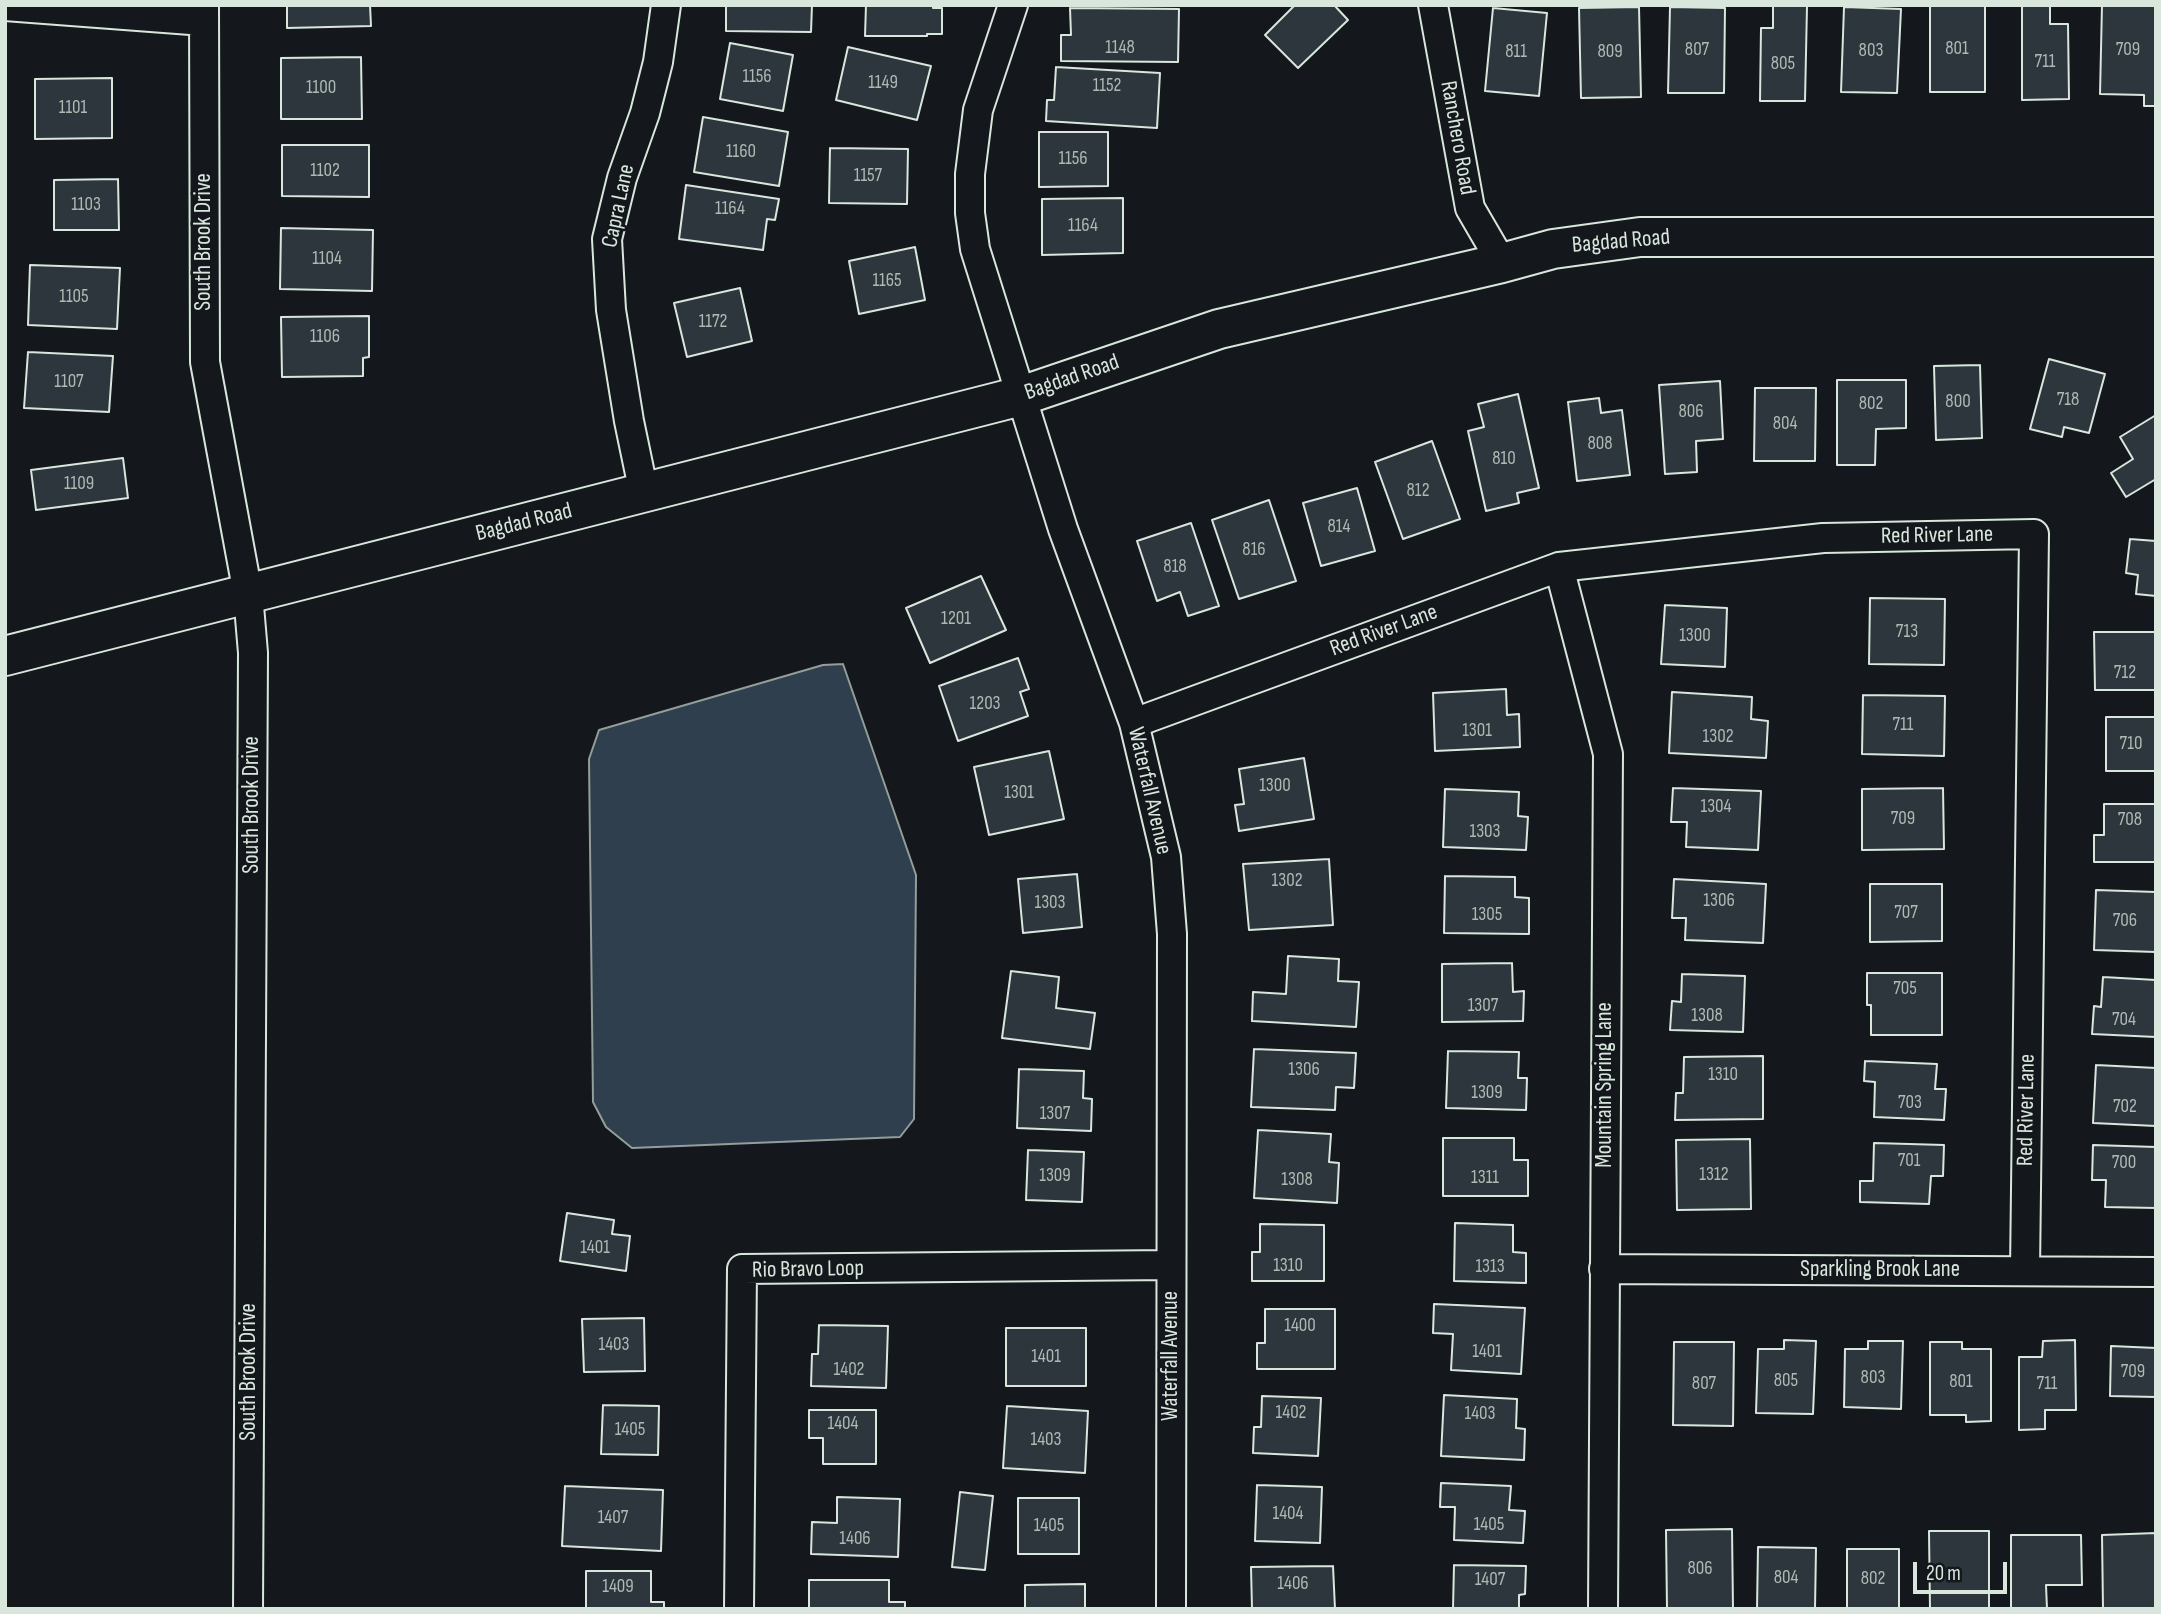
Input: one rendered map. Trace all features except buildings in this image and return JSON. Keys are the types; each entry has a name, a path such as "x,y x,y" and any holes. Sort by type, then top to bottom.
{"street":[{"name":"Capra Lane","path":"643,493 611,310 607,239 622,178 645,113 659,62 666,5"},
{"name":"Waterfall Avenue","path":"1013,5 978,110 970,174 970,213 975,249 1063,529 1135,723 1166,857 1171,934 1171,1609"},
{"name":"Ranchero Road","path":"1433,5 1470,208 1502,263"},
{"path":"5,6 204,13"},
{"name":"South Brook Drive","path":"204,13 205,362 248,594 253,653 247,1609"},
{"name":"Bagdad Road","path":"5,656 1021,396 1219,329 1553,249 1640,237 2156,237"},
{"name":"Red River Lane","path":"1135,723 1559,567 1823,538 2034,534 2025,1270"},
{"name":"Mountain Spring Lane","path":"1559,567 1608,754 1603,1609"},
{"name":"Rio Bravo Loop","path":"739,1609 742,1269 1170,1265"},
{"name":"Sparkling Brook Lane","path":"1604,1269 2156,1272"}],"water":[{"path":"843,664 916,875 914,1119 900,1137 632,1148 606,1127 593,1102 589,759 599,730 823,665"}]}
